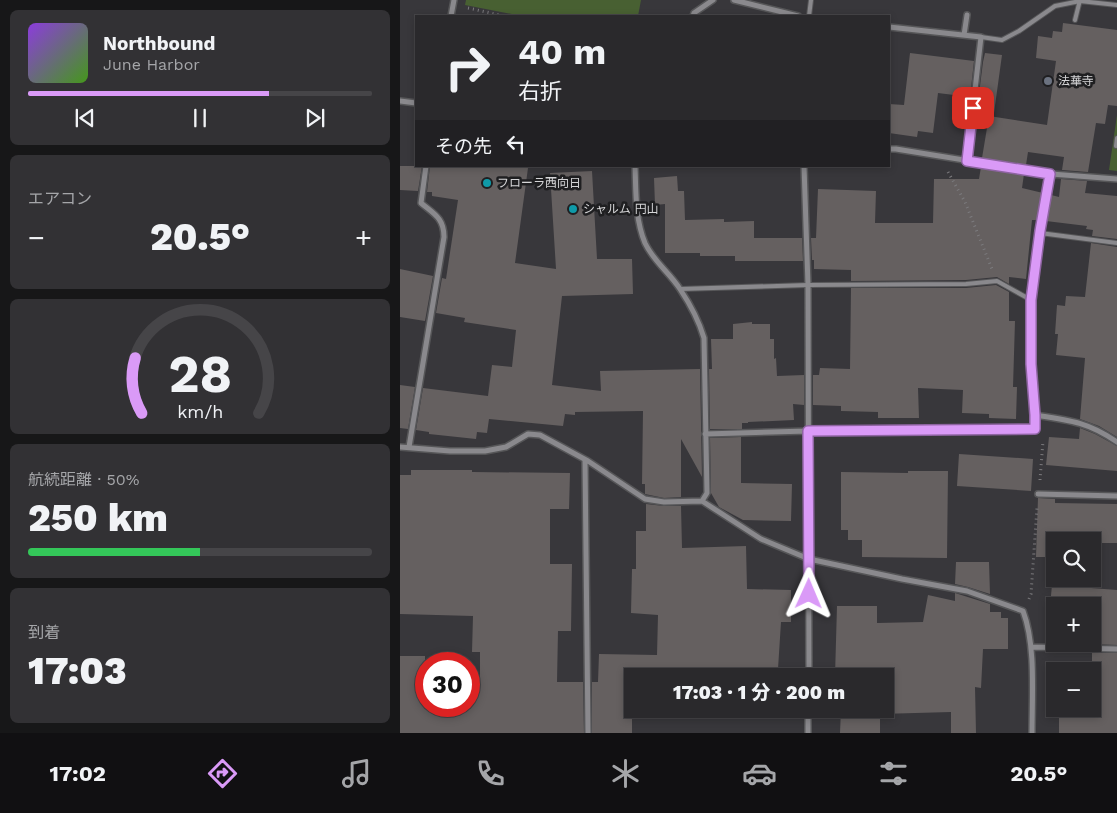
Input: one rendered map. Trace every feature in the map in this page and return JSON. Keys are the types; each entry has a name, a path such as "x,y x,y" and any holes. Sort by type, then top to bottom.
{"street":[{"path":"693,15 713,0"},
{"path":"734,0 794,15"},
{"path":"964,36 967,15"},
{"path":"890,27 981,37 967,161"},
{"path":"400,102 415,103"},
{"path":"890,149 1050,174 1117,179"},
{"path":"409,447 444,237 444,226 441,219 421,202 426,167"},
{"path":"635,167 638,223 641,233 656,262 680,289 698,321 704,338 707,492 702,501"},
{"path":"804,167 808,285 810,558 808,668"},
{"path":"705,434 1035,429 1031,364 1031,300 1050,174"},
{"path":"1035,415 1077,421 1101,431 1117,442"},
{"path":"400,447 450,451 485,451 506,447 528,434 540,435 585,460 645,499 664,502 702,501 761,539 810,558 967,591 1023,611 1028,625 1031,646 1032,733"},
{"path":"585,460 588,733"},
{"path":"1038,494 1117,496"},
{"path":"1031,646 1117,649"},
{"path":"808,718 808,733"}],"lane":[{"path":"809,15 811,0"},
{"path":"1075,20 1080,0"},
{"path":"981,37 1002,40 1019,31 1055,6 1080,0 1117,5"},
{"path":"1116,146 1117,138"},
{"path":"1040,233 1117,243"},
{"path":"680,289 808,285 966,284 996,281 1031,300"}],"path":[{"path":"453,3 500,15"},
{"path":"939,156 964,202 996,281"},
{"path":"1023,611 1031,594 1044,433 1035,429"}],"green space":[{"path":"466,0 641,0 638,15 517,15 465,5"},
{"path":"1117,115 1117,171 1109,170"}],"building":[{"path":"1063,23 1117,30 1117,106 1108,105 1105,124 1096,123 1088,172 1062,170 1064,157 1028,152 1026,165 982,158 989,116 1047,125 1056,61 1036,58 1038,36 1052,38 1053,31 1062,32"},
{"path":"910,53 974,61 970,97 938,93 933,133 918,131 917,137 890,133 890,104 904,105"},
{"path":"985,53 1002,55 994,113 977,110"},
{"path":"400,166 422,167 418,191 400,190"},
{"path":"430,167 528,168 515,263 556,269 550,173 592,171 597,259 632,259 633,294 562,296 552,385 601,391 600,371 700,369 702,477 681,439 681,497 664,498 645,494 645,484 642,484 643,411 575,412 575,415 565,414 563,426 489,419 487,433 477,432 476,439 429,434 429,432 416,430 423,388 488,396 492,365 512,367 516,330 464,322 465,318 436,313 442,278 446,279 458,200 432,196 432,192 427,192"},
{"path":"981,167 1024,174 1022,188 1043,193 1037,220 1032,220 1026,279 1009,277 1009,284 997,277 966,280 851,281 851,270 814,269 811,238 816,238 818,189 876,191 875,223 933,223 934,179 979,179"},
{"path":"677,176 678,191 684,191 685,220 724,219 724,222 754,221 754,238 802,238 803,261 735,261 735,256 665,253 665,204 655,205 654,178"},
{"path":"1061,179 1087,181 1085,193 1117,196 1117,239 1092,236 1093,230 1086,229 1087,226 1046,221 1051,195 1059,197"},
{"path":"1091,243 1117,247 1117,437 1099,426 1080,419 1085,358 1056,355 1058,334 1055,334 1057,305 1065,306 1066,296 1085,297"},
{"path":"400,269 433,276 425,321 400,317"},
{"path":"996,285 1009,292 1009,321 1015,321 1013,387 1017,387 1016,419 989,418 989,414 962,413 963,390 918,388 919,418 878,418 878,412 841,411 841,406 813,405 813,375 819,375 820,368 850,369 851,288 966,288"},
{"path":"752,322 752,324 770,324 770,339 774,339 774,359 776,358 777,376 804,375 804,405 793,404 794,420 742,423 742,429 710,429 709,369 712,369 711,339 733,339 733,324"},
{"path":"400,385 415,387 408,429 400,428"},
{"path":"1080,428 1117,446 1117,471 1046,465 1049,437 1079,439"},
{"path":"741,437 741,483 792,484 791,521 743,520 719,507 711,493 710,438"},
{"path":"959,454 1033,459 1031,491 957,486"},
{"path":"411,470 570,473 569,509 550,509 550,564 572,564 571,631 558,631 557,682 583,682 584,733 400,733 400,656 415,656 415,717 480,717 480,652 472,652 473,616 400,614 400,475 411,475"},
{"path":"908,471 948,471 947,558 862,557 862,540 848,540 848,530 841,530 841,472 908,473"},
{"path":"1038,498 1055,499 1055,503 1117,504 1117,543 1101,543 1101,532 1046,532 1046,557 1036,557"},
{"path":"646,504 681,506 682,548 746,546 747,589 791,590 791,622 781,622 778,668 624,668 624,718 632,718 632,733 592,733 592,682 598,682 599,654 657,655 658,615 631,613 632,569 636,569 636,531 646,531"},
{"path":"956,562 989,562 990,594 955,584"},
{"path":"1052,587 1117,590 1117,645 1101,644 1101,597 1051,597"},
{"path":"955,593 990,604 990,612 1001,612 1001,618 1008,618 1008,649 983,649 981,688 975,687 976,733 951,733 951,712 894,714 894,668 835,668 837,606 877,606 877,623 923,622 928,595 955,601"},
{"path":"1092,653 1117,653 1117,733 1059,733 1059,717 1101,717 1101,662 1092,662"},
{"path":"841,718 880,718 880,733 840,733"}],"place":[{"name":"法華寺","path":"1048,81"},
{"name":"フローラ西向日","path":"487,183"},
{"name":"シャルム 円山","path":"573,209"}],"route":[{"path":"809,594 808,431 1035,429 1031,364 1031,300 1050,174 967,161 973,108"}]}
